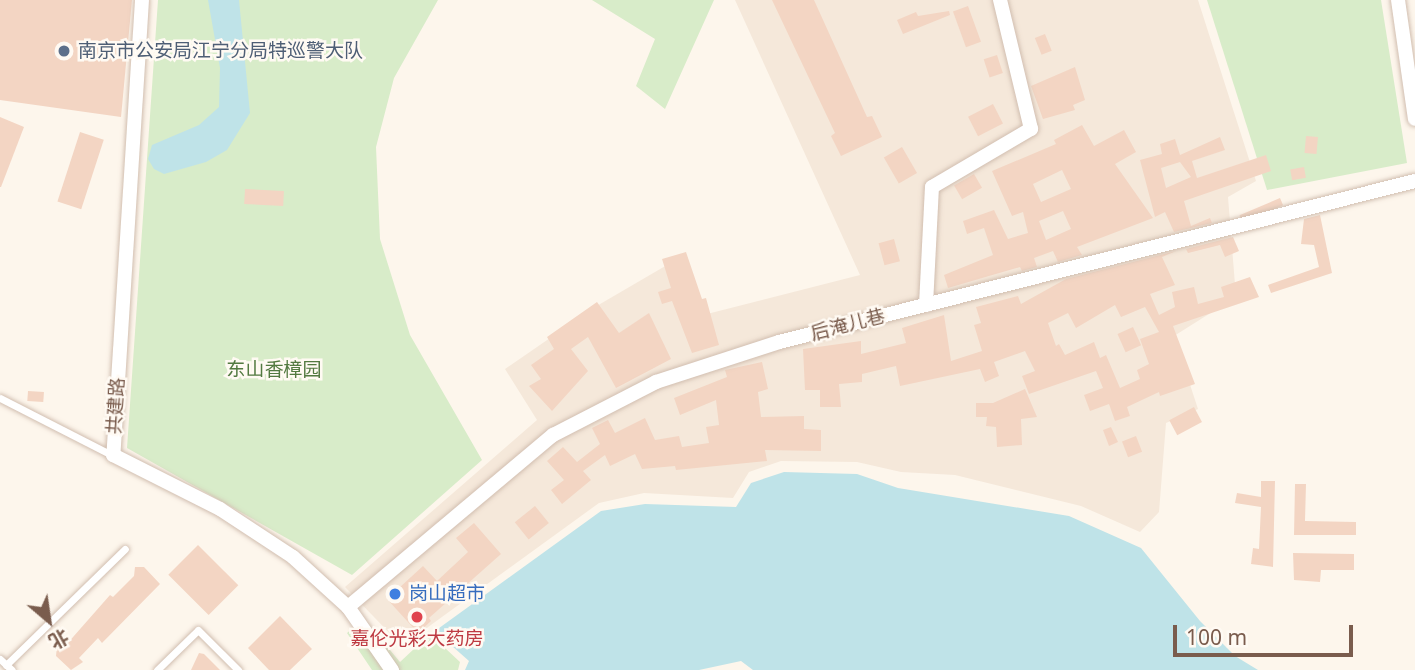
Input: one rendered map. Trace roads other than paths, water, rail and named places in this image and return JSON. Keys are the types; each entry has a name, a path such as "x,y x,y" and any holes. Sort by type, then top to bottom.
{"street":[{"name":"共建路","path":"142,0 113,455 220,509 293,557 348,607 391,670"},
{"path":"926,305 932,187 1031,129 1000,0"},
{"path":"1398,0 1415,119"},
{"name":"后淹儿巷","path":"348,607 553,435 656,382 779,342 1415,181"}],"lane":[{"path":"0,398 113,455"},
{"path":"6,664 125,549"},
{"path":"157,670 198,630 238,670"}],"water":[{"path":"208,0 239,0 250,113 227,150 206,162 164,174 154,169 148,159 152,145 199,125 219,107 220,68"},
{"path":"784,472 857,474 898,488 1069,516 1141,548 1200,621 1235,656 1258,670 753,670 741,661 699,670 465,670 469,661 435,631 601,511 645,504 736,507 751,483"}],"place":[{"name":"南京市公安局江宁分局特巡警大队","path":"64,51"},
{"name":"岗山超市","path":"395,594"},
{"name":"嘉伦光彩大药房","path":"417,617"}],"park label":[{"name":"东山香樟园","path":"274,370"}]}
